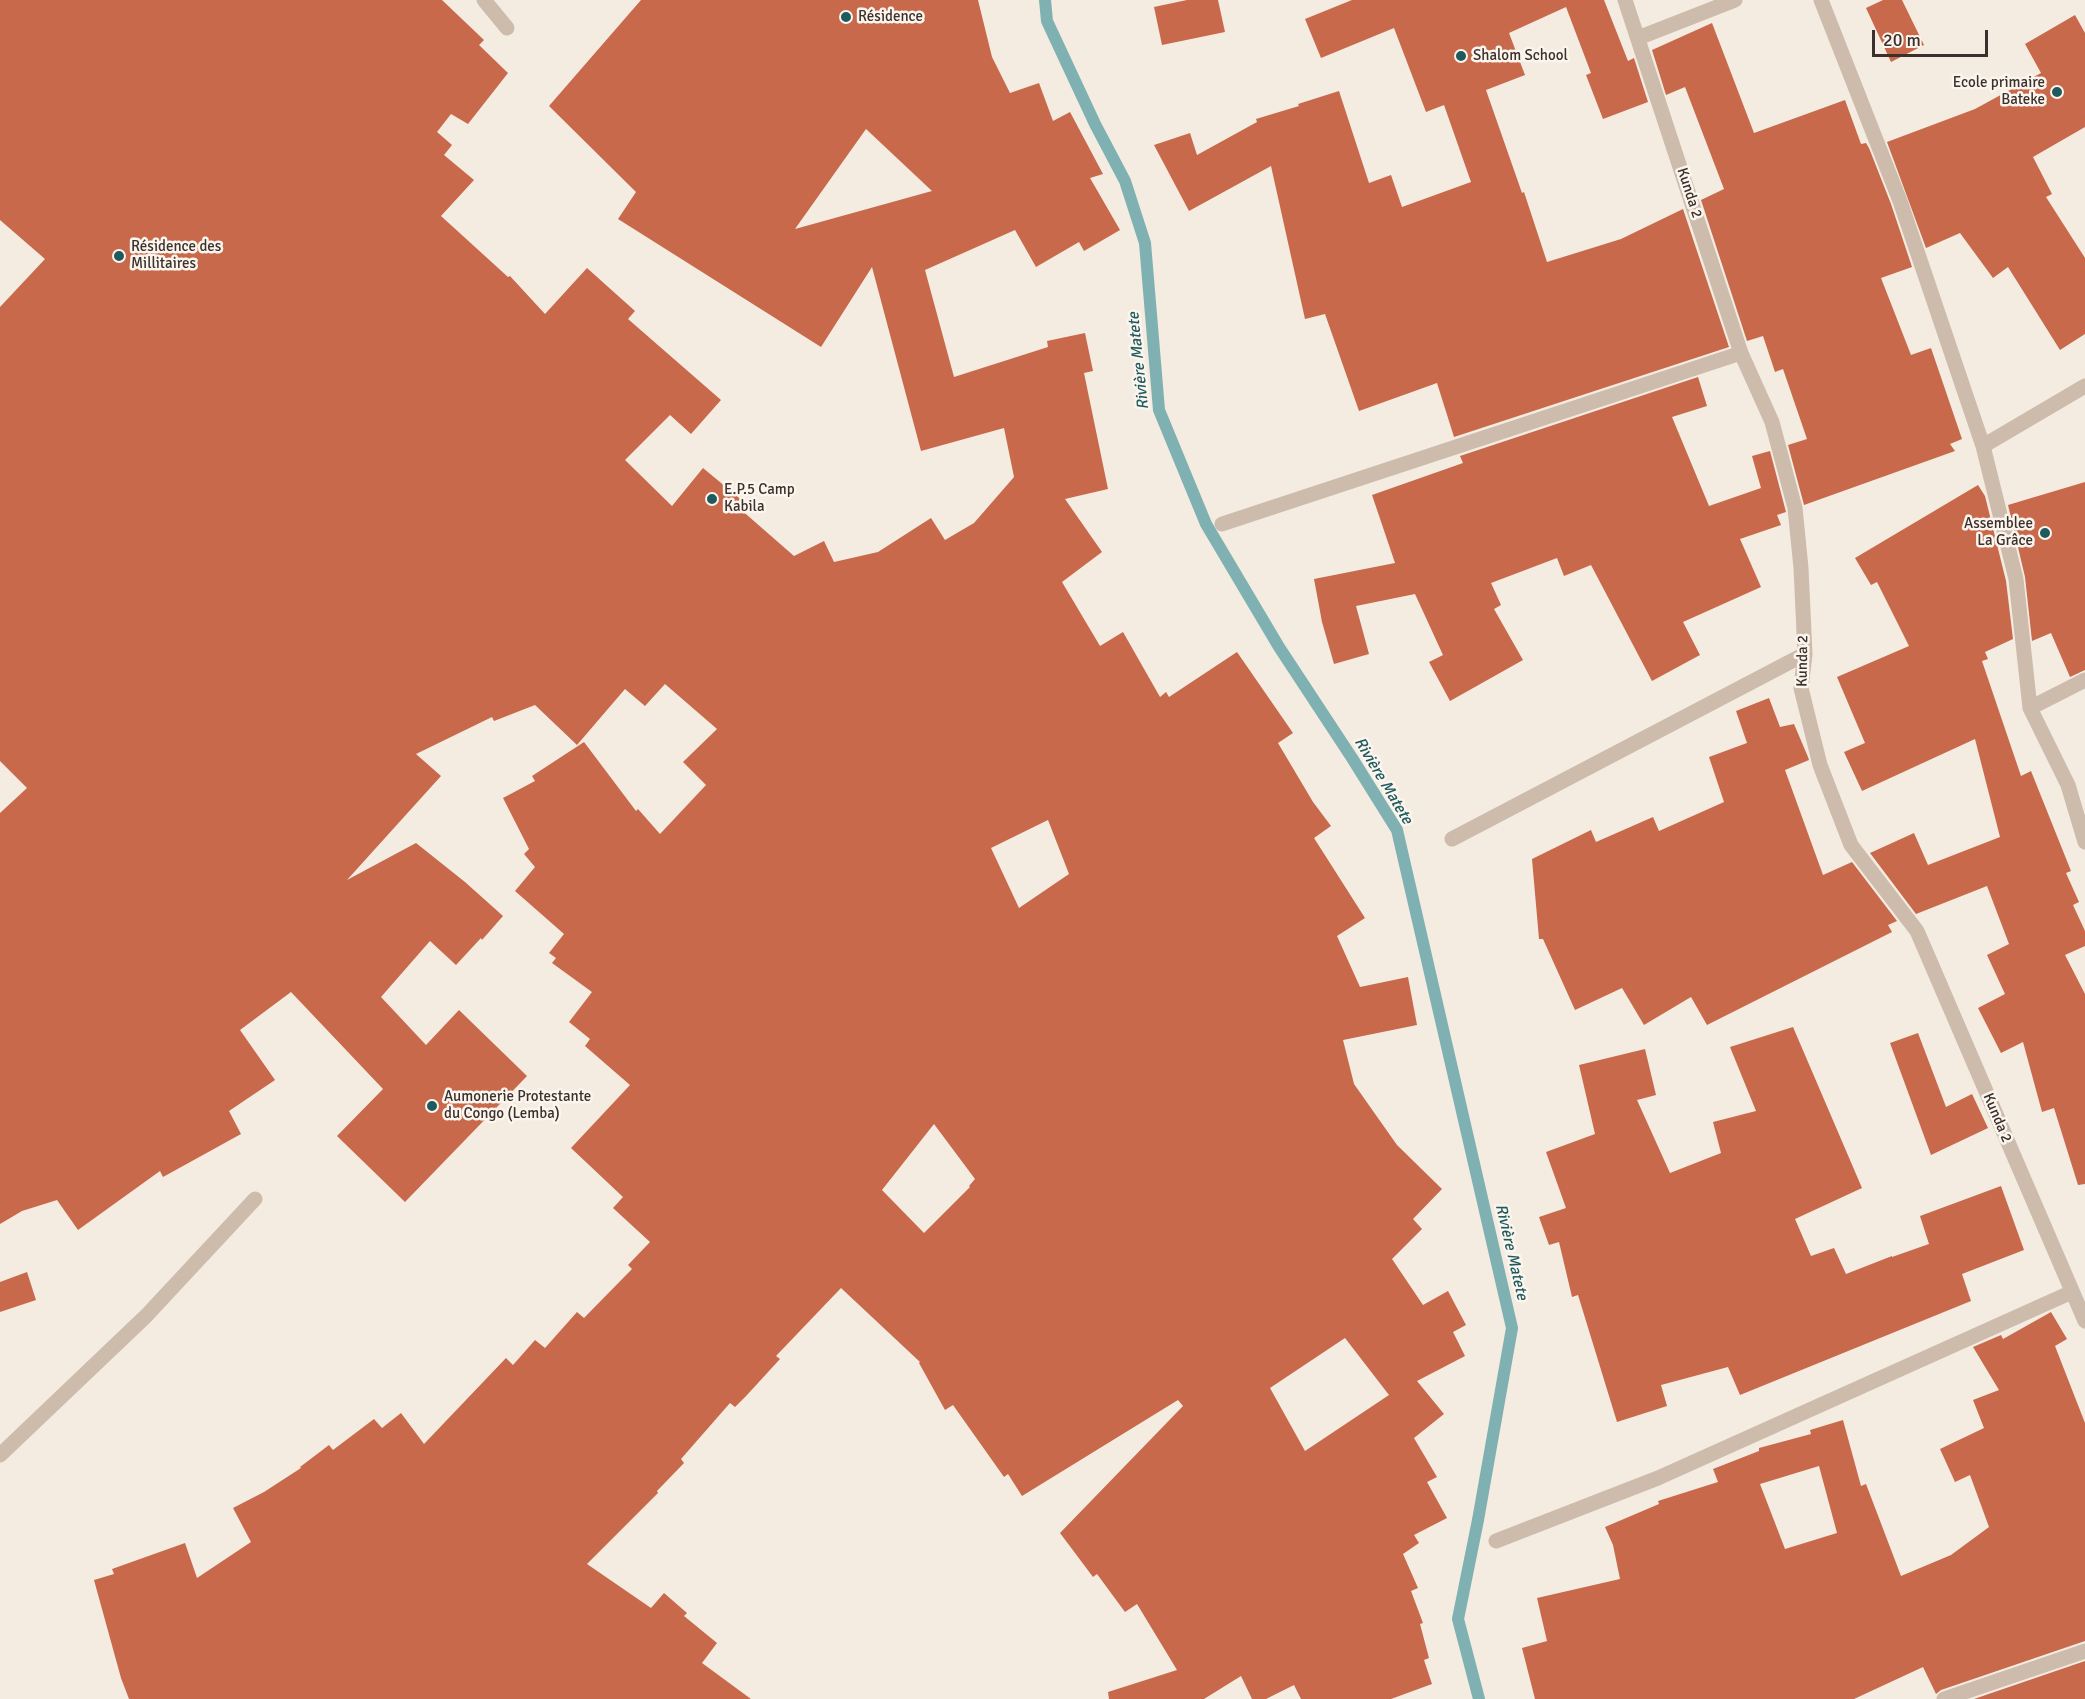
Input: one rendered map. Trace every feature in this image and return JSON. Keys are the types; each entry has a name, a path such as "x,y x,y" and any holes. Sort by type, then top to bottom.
{"street":[{"path":"484,0 507,28"},
{"name":"Kunda 2","path":"1624,0 1742,353 1772,422 1795,508 1801,568 1805,654 1801,688 1820,765 1851,844 1917,931 2085,1321"},
{"path":"1638,38 1735,0"},
{"path":"1821,0 1900,201 1983,446 2016,579 2030,708 2068,785 2085,842"},
{"path":"1222,524 1742,353"},
{"path":"1983,446 2085,386"},
{"path":"1452,839 1805,654"},
{"path":"2030,708 2085,680"},
{"path":"0,1455 146,1316 255,1199"},
{"path":"1496,1541 1658,1478 2072,1292"},
{"path":"1944,1699 2085,1651"}],"building":[{"path":"0,0 442,0 484,40 479,45 508,73 468,124 451,114 437,132 452,145 444,155 474,180 441,216 508,277 510,276 545,314 587,268 635,311 628,319 721,400 691,434 670,415 625,460 672,506 703,468 744,502 739,508 794,556 824,541 834,562 878,552 931,518 945,540 974,523 1014,477 1004,428 921,451 872,267 821,347 618,219 636,192 549,106 641,0 978,0 992,57 1010,93 1039,83 1053,121 1070,112 1103,174 1090,178 1120,230 1084,251 1079,242 1036,267 1015,230 925,270 954,377 1048,347 1047,341 1085,333 1093,371 1084,373 1108,489 1065,499 1102,552 1062,582 1100,646 1123,632 1160,697 1166,692 1169,697 1237,652 1293,733 1278,743 1313,802 1331,826 1314,838 1365,918 1337,936 1360,987 1408,977 1417,1025 1343,1040 1354,1084 1397,1145 1442,1189 1413,1219 1422,1229 1392,1259 1423,1305 1448,1291 1466,1325 1453,1332 1465,1356 1417,1381 1444,1414 1414,1438 1437,1477 1427,1482 1447,1518 1414,1535 1419,1543 1403,1554 1418,1588 1411,1591 1423,1623 1420,1624 1429,1658 1424,1660 1432,1684 1391,1699 1301,1699 1294,1685 1266,1699 1252,1699 1241,1676 1204,1699 1109,1699 1108,1692 1177,1670 1137,1604 1125,1612 1097,1574 1093,1577 1060,1533 1183,1406 1178,1400 1022,1496 1008,1474 1004,1477 953,1405 945,1410 920,1362 841,1288 776,1356 780,1359 747,1395 735,1407 730,1403 681,1459 684,1463 657,1491 658,1493 587,1564 651,1608 664,1593 687,1613 684,1616 717,1643 702,1663 751,1699 129,1699 94,1580 114,1574 112,1569 185,1543 197,1578 251,1542 233,1508 264,1492 301,1468 329,1445 333,1450 374,1419 382,1428 401,1413 424,1444 506,1358 513,1365 535,1340 545,1348 577,1312 584,1318 632,1269 628,1265 650,1242 613,1208 623,1197 571,1148 630,1085 585,1046 590,1039 569,1022 592,992 552,963 556,958 549,953 564,934 515,891 535,867 524,854 529,849 503,798 535,781 532,776 584,742 636,811 638,809 660,834 706,785 683,762 717,729 665,684 645,706 625,689 577,745 535,705 494,721 492,717 416,754 441,776 347,880 416,843 503,916 456,965 430,941 381,997 426,1045 459,1010 527,1076 405,1202 337,1136 383,1089 291,992 240,1030 275,1080 229,1111 241,1134 163,1177 160,1171 78,1230 57,1200 22,1211 0,1224 0,813 27,788 0,761 0,307 45,259 0,220","holes":["866,129 932,191 795,229","1048,820 1069,874 1019,908 991,848","934,1124 975,1179 970,1187 924,1233 882,1190","1345,1338 1389,1395 1305,1451 1270,1388"]},
{"path":"1187,0 1218,0 1225,32 1162,45 1154,7"},
{"path":"1352,0 1604,0 1628,61 1634,58 1648,102 1603,119 1586,75 1591,73 1566,7 1509,33 1525,75 1486,90 1522,193 1524,192 1547,262 1621,239 1683,209 1729,347 1454,437 1437,383 1359,411 1325,314 1305,319 1271,166 1189,211 1154,145 1190,133 1197,155 1257,122 1256,119 1339,91 1369,183 1391,175 1402,207 1471,182 1444,105 1426,112 1394,28 1321,58 1305,19"},
{"path":"1883,0 1902,0 1924,45 1891,62 1866,8"},
{"path":"2075,15 2085,33 2085,127 2033,157 2052,194 2046,197 2085,258 2085,334 2060,350 2008,267 1993,278 1960,233 1926,248 1887,142 1975,109 2041,73 2025,44"},
{"path":"1712,23 1754,133 1845,100 1861,144 1866,143 1869,148 1912,267 1881,278 1911,355 1931,348 1962,439 1950,444 1955,451 1804,505 1788,445 1807,439 1783,369 1775,372 1763,336 1747,341 1701,200 1724,189 1685,87 1666,95 1652,50"},
{"path":"1698,377 1707,406 1672,417 1709,506 1761,488 1752,456 1770,451 1786,512 1777,515 1781,525 1740,539 1761,587 1683,622 1700,655 1652,681 1591,565 1564,576 1557,558 1491,583 1501,605 1494,609 1523,660 1450,701 1429,662 1443,655 1415,594 1356,606 1369,654 1334,664 1322,622 1314,579 1395,563 1372,495 1463,463 1460,456"},
{"path":"2085,482 2085,670 2070,677 2051,633 2032,641 2025,577 2008,505"},
{"path":"1978,485 1985,496 2006,581 2013,639 1985,652 1988,659 1982,661 2021,776 2031,771 2071,871 2066,873 2079,902 2073,905 2085,931 2085,946 2065,955 2085,994 2085,1184 2078,1185 2054,1108 2042,1112 2023,1042 2001,1053 1978,1008 2005,994 1987,955 2009,944 1987,886 1916,914 1870,853 1914,833 1928,865 2000,837 1975,739 1862,791 1844,752 1865,743 1837,677 1909,646 1877,582 1871,585 1855,558"},
{"path":"1769,698 1780,727 1794,724 1809,760 1785,770 1823,875 1852,862 1897,921 1888,925 1892,932 1707,1025 1691,997 1644,1025 1622,988 1575,1010 1543,939 1539,939 1532,859 1591,830 1596,842 1653,817 1659,831 1724,802 1709,757 1747,743 1736,711"},
{"path":"1793,1027 1862,1188 1795,1219 1811,1256 1834,1248 1846,1274 1929,1244 1920,1216 2001,1186 2024,1250 1962,1274 1971,1301 1740,1395 1728,1367 1661,1385 1667,1406 1617,1422 1578,1295 1572,1297 1559,1242 1549,1245 1539,1217 1566,1208 1546,1152 1595,1134 1579,1065 1645,1049 1656,1095 1637,1100 1670,1173 1721,1153 1713,1122 1756,1111 1730,1047"},
{"path":"1918,1033 1946,1107 1972,1094 1988,1128 1931,1155 1890,1043"},
{"path":"27,1272 36,1300 0,1312 0,1282"},
{"path":"2051,1312 2067,1339 2055,1346 2085,1423 2085,1641 1941,1690 1936,1694 1923,1667 1854,1699 1535,1699 1522,1648 1547,1641 1537,1598 1620,1579 1613,1545 1605,1527 1659,1504 1658,1501 1718,1482 1713,1469 1759,1451 1759,1448 1811,1434 1810,1430 1843,1420 1861,1486 1866,1484 1901,1576 1951,1555 1989,1527 1970,1475 1955,1482 1940,1449 1984,1428 1973,1400 1999,1390 1973,1347 2001,1335 2003,1339","holes":["1819,1466 1837,1533 1785,1549 1760,1484"]},
{"path":"2085,1661 2085,1699 1974,1699"}],"waterway":[{"name":"Rivière Matete","path":"1045,0 1047,21 1095,124 1125,181 1145,243 1159,410 1206,524 1279,647 1397,830 1512,1328 1458,1619 1479,1699"}],"place":[{"name":"Résidence","path":"846,17"},
{"name":"Shalom School","path":"1461,56"},
{"name":"Ecole primaire Bateke","path":"2057,92"},
{"name":"Résidence des Millitaires","path":"119,256"},
{"name":"E.P.5 Camp Kabila","path":"712,499"},
{"name":"Assemblee La Grâce","path":"2045,533"},
{"name":"Aumonerie Protestante du Congo (Lemba)","path":"432,1106"}]}
